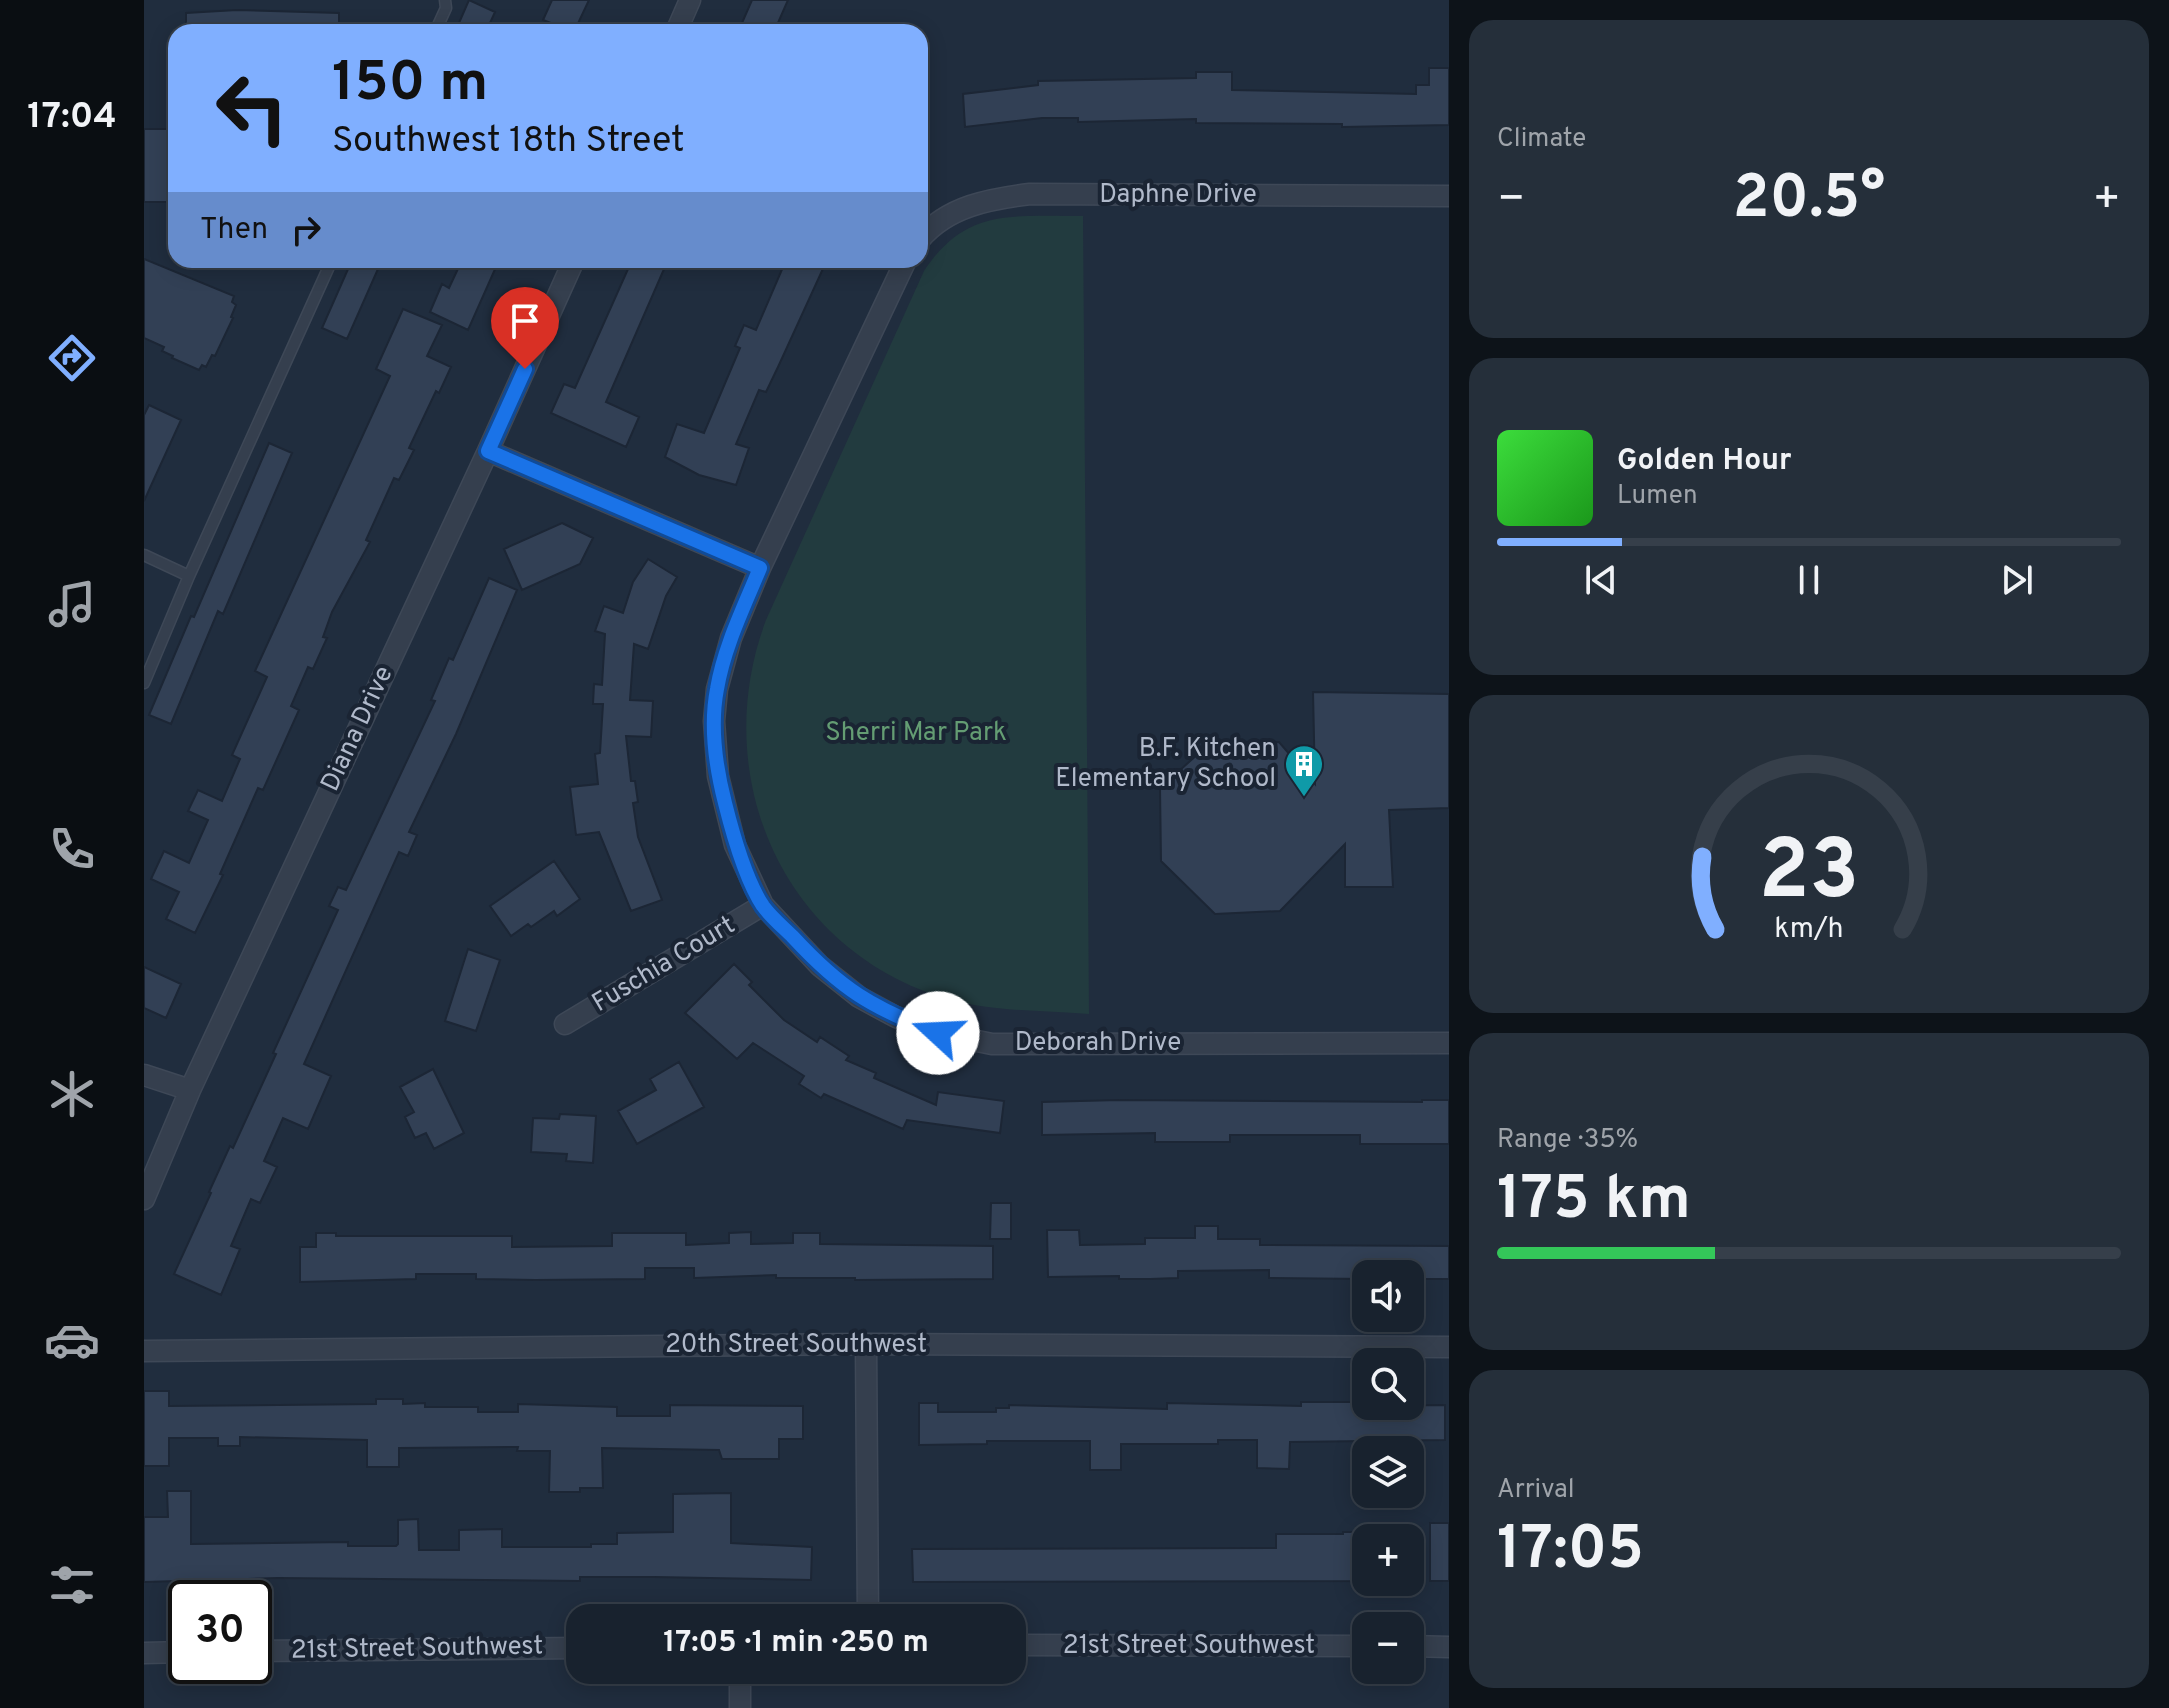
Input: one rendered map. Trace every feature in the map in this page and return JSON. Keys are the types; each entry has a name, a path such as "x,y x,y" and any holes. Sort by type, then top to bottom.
{"street":[{"path":"680,24 690,0"},
{"name":"Daphne Drive","path":"928,232 945,217 964,208 996,198 1030,194 1449,196"},
{"name":"Diana Drive","path":"144,1199 190,1090 570,268"},
{"path":"488,451 760,568 902,268"},
{"name":"Deborah Drive","path":"760,568 731,638 717,689 714,721 718,776 735,845 763,905 820,966 859,997 896,1017 963,1039 992,1044 1449,1043"},
{"name":"Fuschia Court","path":"565,1024 763,905"},
{"path":"144,1075 190,1090"},
{"path":"866,1344 868,1604"},
{"name":"20th Street Southwest","path":"144,1351 866,1344 1449,1347"},
{"name":"21st Street Southwest","path":"1026,1645 1352,1646"},
{"path":"1424,1646 1449,1647"},
{"name":"21st Street Southwest","path":"272,1651 566,1648"},
{"path":"144,1653 168,1652"},
{"path":"740,1684 740,1708"}],"lane":[{"path":"439,24 446,8 445,0"},
{"path":"144,683 328,268"},
{"path":"144,555 189,576"}],"green space":[{"name":"Sherri Mar Park","path":"1035,216 1083,216 1089,1014 997,1008 944,998 887,974 839,940 801,897 772,848 754,794 746,737 750,678 766,620 924,271 940,250 975,225"}],"building":[{"path":"469,0 495,12 490,24 458,24"},
{"path":"552,0 589,0 578,24 553,24 543,20"},
{"path":"752,0 788,0 778,24 742,24"},
{"path":"237,10 339,13 339,24 186,24 186,13"},
{"path":"1429,68 1449,68 1449,125 1342,127 1342,124 1196,123 1196,119 1078,122 1078,118 1042,118 965,127 963,94 1038,85 1038,81 1196,78 1196,72 1232,72 1232,90 1416,94 1416,85 1429,85"},
{"path":"144,129 168,129 168,202 144,202"},
{"path":"144,259 234,296 232,302 236,305 233,318 215,356 212,355 206,367 202,365 199,370 172,358 162,351 164,347 144,338"},
{"path":"348,268 378,268 347,339 322,328"},
{"path":"458,268 496,268 468,330 430,312 442,284 449,288"},
{"path":"628,268 665,268 606,402 639,417 626,447 551,413 564,384 575,388"},
{"path":"783,268 823,268 766,392 759,390 736,444 749,448 736,485 699,475 665,457 677,424 704,433 740,348 735,346 744,325 756,330"},
{"path":"403,309 442,325 427,356 451,367 409,448 414,450 399,480 394,478 366,540 370,542 332,612 323,637 327,638 313,669 308,667 291,706 299,710 263,790 258,788 220,874 223,875 195,933 166,919 179,892 151,879 164,851 189,863 208,820 188,811 198,790 222,801 240,759 232,755 267,677 255,671 390,376 376,369"},
{"path":"149,405 181,420 144,501 144,415"},
{"path":"269,443 292,453 223,614 218,611 171,724 149,715"},
{"path":"562,523 593,538 580,564 522,590 504,549"},
{"path":"648,559 677,577 666,596 648,649 634,644 630,700 653,701 651,737 626,736 631,781 635,781 638,802 633,803 638,837 662,900 631,911 599,832 576,835 570,787 598,784 595,754 600,753 603,704 593,704 594,684 602,685 605,634 595,631 604,606 623,613 633,582"},
{"path":"489,578 517,590 456,734 409,832 417,835 408,856 399,852 304,1064 331,1076 308,1129 283,1118 264,1161 277,1167 260,1203 251,1199 231,1246 240,1249 221,1295 174,1274 230,1146 233,1148 276,1054 273,1053 338,910 329,906 338,887 346,890 435,701 431,700 449,658 453,660"},
{"name":"B.F. Kitchen Elementary School","path":"1313,692 1449,694 1449,808 1389,810 1393,887 1345,887 1345,844 1280,911 1215,914 1161,861 1160,788 1208,745 1279,742 1315,784"},
{"path":"554,861 580,899 557,916 554,911 511,936 490,906"},
{"path":"468,949 500,960 476,1031 445,1021"},
{"path":"734,964 752,982 749,985 784,1020 817,1042 820,1037 849,1056 846,1060 876,1073 874,1078 936,1105 938,1092 1004,1101 1000,1133 907,1120 903,1129 824,1094 821,1098 799,1084 804,1076 753,1043 737,1059 685,1013"},
{"path":"144,967 181,984 166,1018 144,1008"},
{"path":"679,1062 704,1107 637,1144 618,1111 656,1090 650,1079"},
{"path":"433,1069 464,1133 434,1149 426,1133 415,1138 405,1117 414,1112 400,1087"},
{"path":"1449,1100 1449,1144 1360,1144 1360,1135 1230,1135 1230,1142 1155,1142 1155,1133 1042,1135 1042,1102"},
{"path":"560,1114 596,1116 593,1163 566,1161 567,1154 531,1152 533,1118 559,1119"},
{"path":"991,1203 1011,1203 1011,1239 990,1239"},
{"path":"1195,1226 1218,1226 1218,1239 1260,1239 1260,1245 1449,1246 1449,1279 1424,1279 1424,1260 1352,1260 1352,1279 1269,1278 1269,1270 1178,1271 1178,1278 1150,1279 1048,1277 1047,1230 1079,1230 1080,1245 1145,1244 1145,1238 1195,1238"},
{"path":"751,1232 751,1244 793,1243 793,1233 820,1233 820,1244 993,1246 993,1279 855,1280 776,1278 776,1275 694,1278 694,1268 645,1268 645,1279 476,1279 476,1274 416,1274 416,1279 300,1282 300,1247 316,1247 316,1233 336,1233 336,1236 512,1236 512,1247 612,1246 612,1233 686,1233 686,1245 729,1243 729,1233"},
{"path":"144,1391 169,1391 169,1406 376,1404 376,1399 403,1399 403,1404 425,1403 425,1407 478,1407 478,1412 518,1412 518,1404 617,1407 617,1416 670,1416 670,1405 803,1406 803,1439 779,1439 779,1459 722,1459 719,1450 602,1448 603,1488 580,1488 580,1492 549,1492 550,1451 517,1451 518,1447 399,1448 399,1467 367,1467 367,1440 240,1437 240,1446 218,1446 218,1438 169,1438 169,1466 144,1466"},
{"path":"1301,1402 1352,1402 1352,1420 1424,1420 1424,1405 1445,1405 1445,1440 1424,1440 1424,1436 1352,1436 1352,1441 1290,1442 1289,1469 1257,1468 1257,1440 1218,1440 1218,1444 1121,1444 1121,1470 1090,1470 1090,1441 987,1441 987,1444 919,1445 919,1403 938,1403 938,1412 996,1412 996,1408 1009,1408 1009,1405 1167,1409 1167,1403 1301,1406"},
{"path":"167,1491 191,1491 191,1544 348,1542 348,1546 396,1546 398,1520 418,1519 419,1550 459,1550 459,1530 502,1529 502,1547 591,1547 591,1544 617,1544 617,1533 673,1532 673,1494 731,1493 731,1543 812,1547 811,1580 580,1577 580,1581 278,1578 144,1582 144,1517 168,1517"},
{"path":"1430,1523 1449,1523 1449,1581 1430,1581"},
{"path":"1352,1532 1352,1581 913,1582 912,1549 1276,1548 1276,1534"}],"place":[{"name":"B.F. Kitchen Elementary School","path":"1304,798"}],"route":[{"path":"525,369 488,451 760,568 731,638 717,689 714,721 718,776 735,845 763,905 820,966 859,997 896,1017 938,1033"}]}
